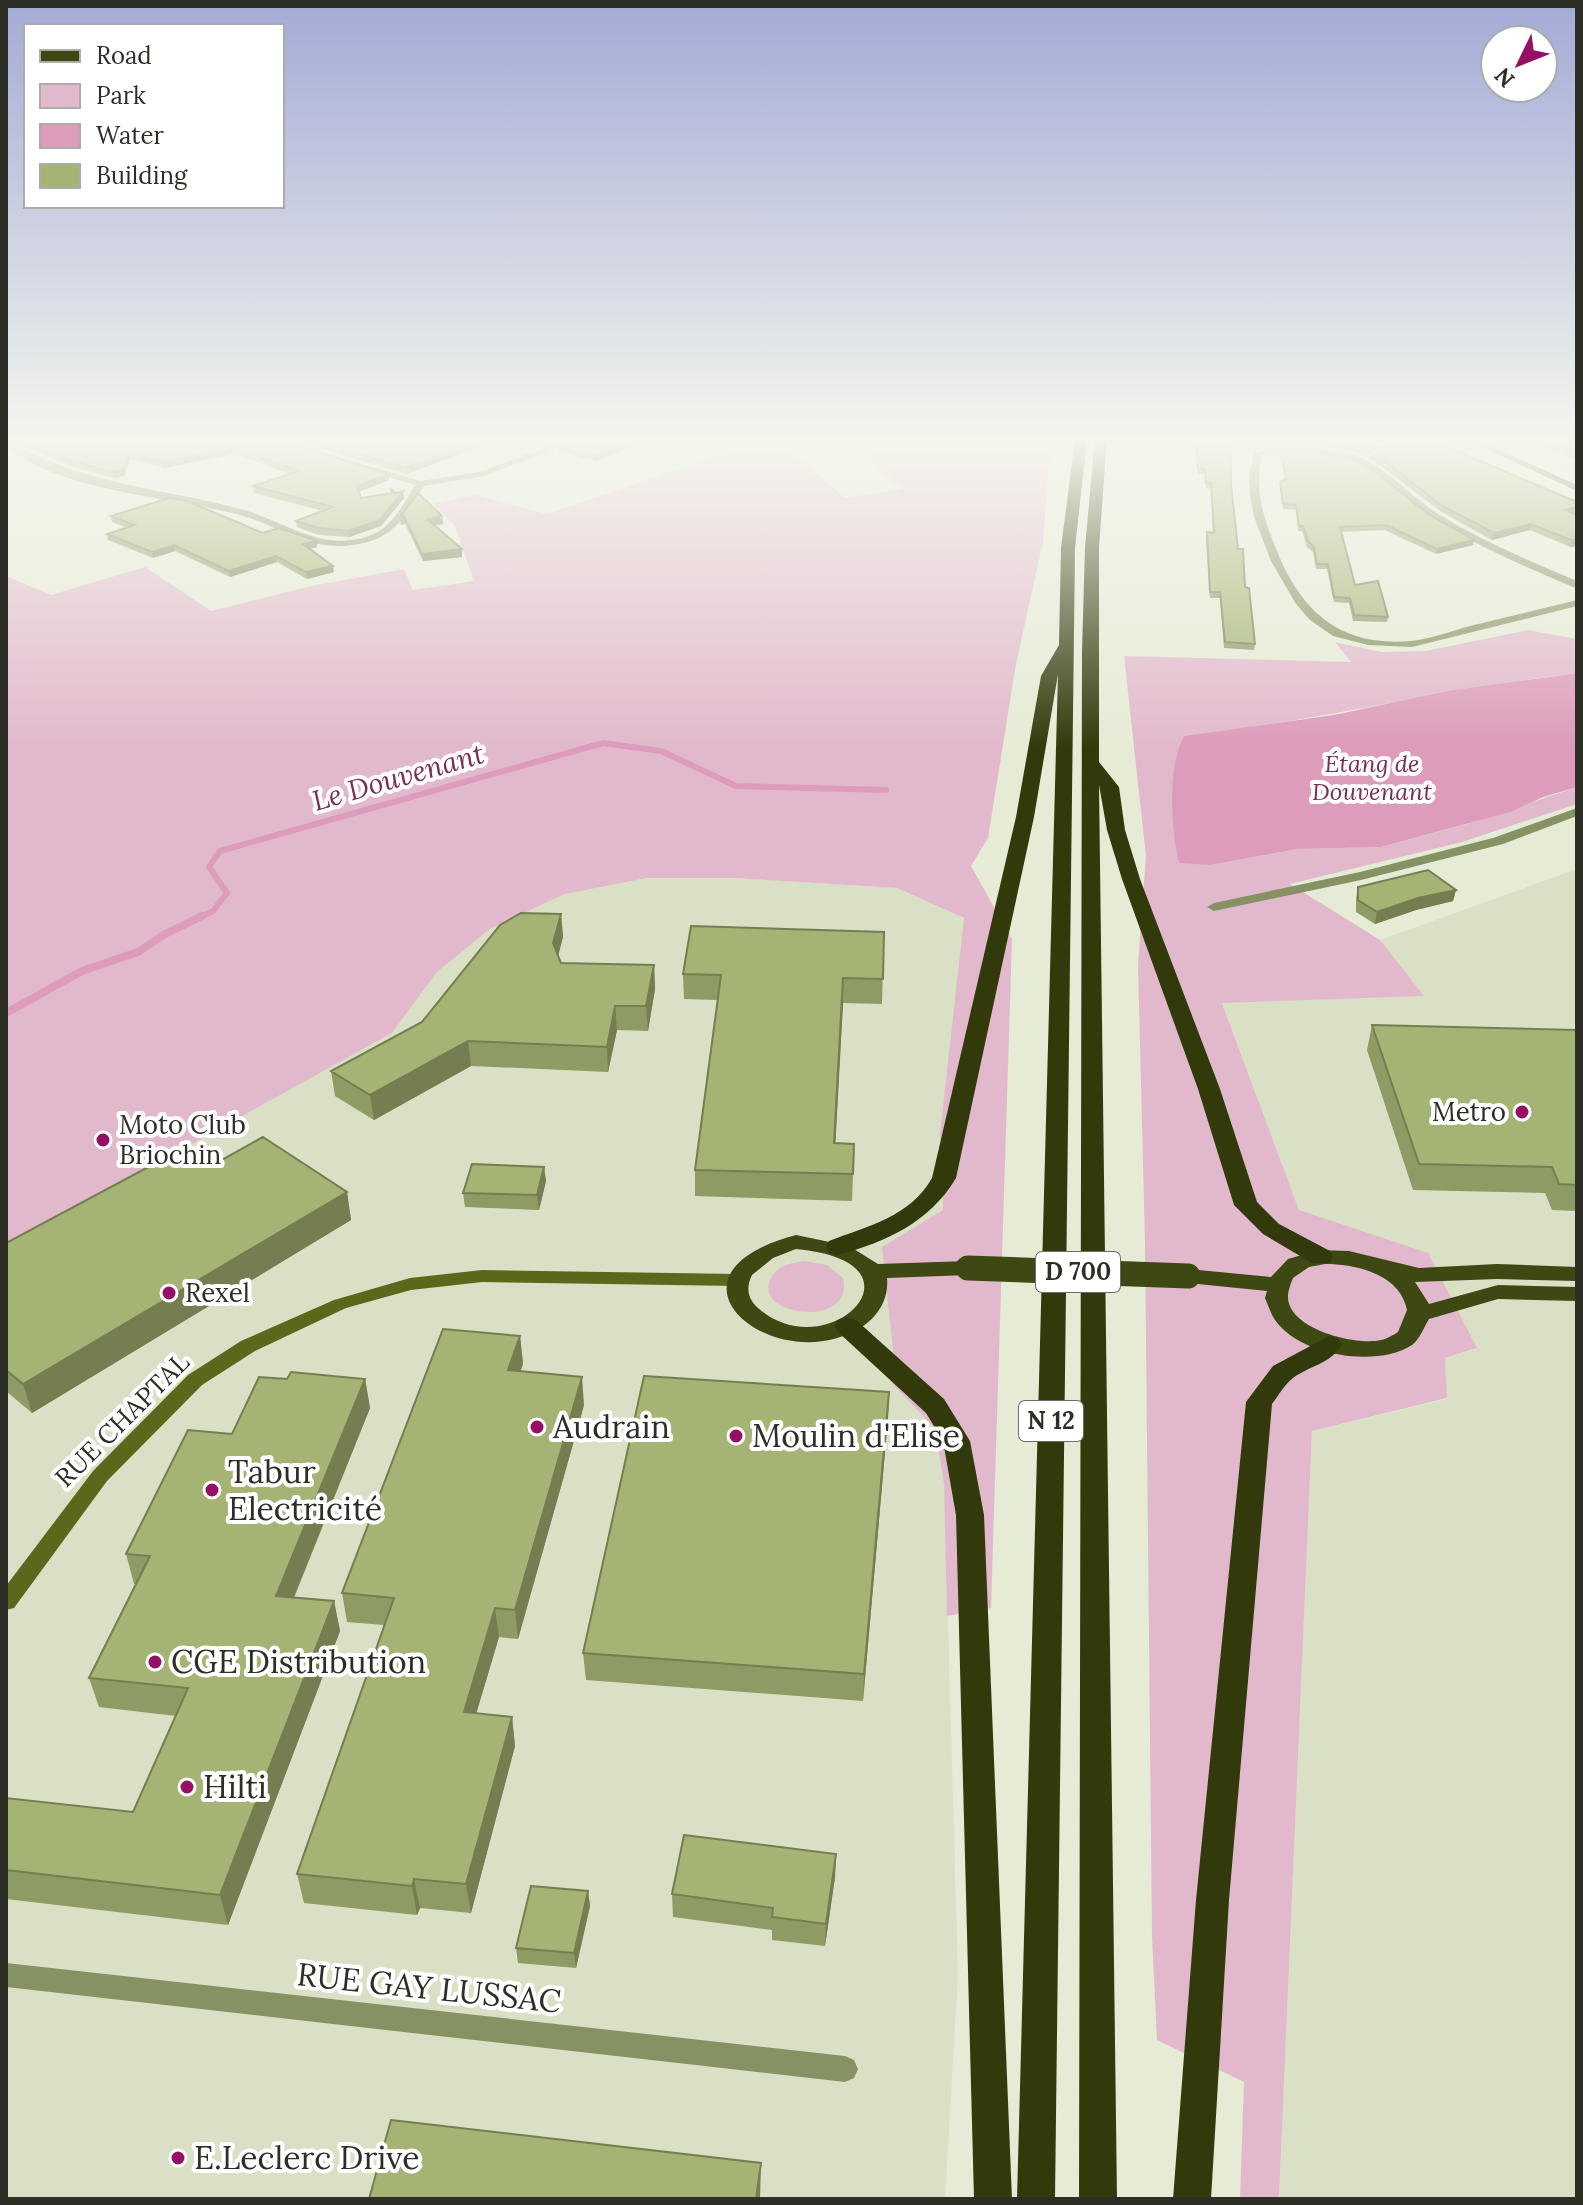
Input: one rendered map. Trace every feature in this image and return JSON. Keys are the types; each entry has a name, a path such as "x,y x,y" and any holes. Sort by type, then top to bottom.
{"highway":[{"name":"N 12","path":"1036,2199 1069,542"},
{"name":"N 12","path":"1092,542 1098,2199"},
{"path":"838,1247 916,1215 935,1199 944,1178 1025,817 1049,676 1066,643"},
{"path":"1091,763 1110,787 1116,830 1131,879 1209,1089 1246,1205 1271,1229 1321,1257"},
{"path":"847,1326 935,1406 956,1441 970,1515 993,2199"},
{"path":"1192,2199 1201,2035 1224,1756 1259,1402 1282,1372 1315,1356 1329,1345"}],"main road":[{"path":"796,1242 838,1247 852,1253 871,1271 875,1295 871,1307 847,1326 827,1332 804,1334 763,1324 741,1304 737,1293 737,1280 751,1261 775,1246 796,1242"},
{"path":"1387,1271 1411,1291 1419,1314 1416,1327 1406,1338 1391,1346 1351,1349 1329,1345 1293,1325 1276,1298 1277,1285 1285,1271 1301,1262 1321,1257 1355,1259 1387,1271 1423,1275 1486,1272 1577,1274"},
{"name":"D 700","path":"871,1271 968,1268 1188,1276 1277,1285"},
{"name":"RUE CHAPTAL","path":"6,1602 100,1476 195,1380 248,1346 340,1304 410,1284 482,1276 737,1280"},
{"path":"1419,1314 1498,1292 1577,1294"}],"street":[{"path":"1268,542 1272,555 1303,604 1324,627 1366,641 1412,644 1577,603"},
{"path":"1483,542 1577,585"},
{"path":"1214,907 1361,876 1498,841 1577,812"},
{"name":"RUE GAY LUSSAC","path":"6,1975 845,2069"}],"shaded area":[{"path":"1577,869 1577,2199 1279,2199 1312,1431 1447,1399 1445,1358 1476,1349 1299,1210 1222,1002 1423,996 1380,940"},
{"path":"647,878 735,878 897,888 964,918 940,1133 943,1211 893,1350 892,1382 935,1429 944,1484 958,1975 945,2199 6,2199 6,1247 392,1033 437,972 491,927 565,894"}],"green space":[{"path":"460,542 1043,542 1016,664 988,838 971,866 1012,939 991,1608 947,1616 944,1484 935,1429 891,1382 893,1350 882,1247 943,1210 940,1133 964,918 897,888 735,878 647,878 565,894 491,928 437,972 392,1033 6,1247 6,576 51,595 145,567 211,611 307,587 404,569 413,590 474,581"},
{"path":"1528,630 1577,639 1577,673 1184,736 1181,752 1174,814 1179,862 1210,865 1298,849 1381,847 1467,824 1577,787 1577,804 1462,842 1290,884 1380,940 1424,996 1222,1003 1299,1210 1428,1253 1477,1348 1445,1358 1447,1398 1312,1431 1279,2199 1240,2199 1244,2082 1157,2040 1152,1937 1145,1242 1138,965 1146,856 1124,656 1351,662 1335,642 1382,652 1426,651"},
{"path":"803,1261 827,1265 843,1278 842,1294 834,1305 820,1311 804,1312 775,1301 769,1291 771,1278 785,1266"}],"water":[{"name":"Étang de Douvenant","path":"1577,673 1577,787 1543,797 1510,812 1381,847 1298,849 1210,865 1179,863 1172,798 1175,764 1184,736 1334,715 1448,691"}],"building":[{"path":"127,542 313,542 303,544 333,566 306,572 276,556 229,571 174,545 152,552"},
{"path":"416,542 454,542 462,549 422,554"},
{"path":"1207,542 1237,542 1238,549 1243,549 1245,587 1249,588 1255,644 1225,642 1220,592 1210,592"},
{"path":"1309,542 1344,542 1355,585 1378,581 1388,617 1354,615 1350,598 1334,597 1328,564 1317,564 1314,547"},
{"path":"1422,542 1466,542 1437,549"},
{"path":"1428,870 1456,890 1418,898 1377,912 1358,900 1358,887"},
{"path":"521,913 561,914 553,943 561,963 654,965 646,1006 615,1006 607,1047 468,1041 370,1095 331,1071 422,1022 500,925"},
{"path":"691,926 884,932 883,979 843,978 834,1143 854,1144 853,1174 695,1170 721,975 683,974"},
{"path":"1372,1025 1577,1030 1577,1185 1559,1184 1552,1167 1419,1164"},
{"path":"263,1137 347,1192 23,1384 6,1370 6,1243 182,1149 209,1167"},
{"path":"472,1164 544,1167 537,1195 463,1193"},
{"path":"443,1329 520,1336 508,1370 582,1377 515,1610 495,1608 464,1712 512,1717 466,1884 414,1879 412,1886 297,1874 394,1598 342,1593"},
{"path":"291,1372 365,1379 276,1596 334,1601 220,1895 6,1870 6,1798 133,1812 188,1688 89,1678 150,1556 126,1554 188,1430 232,1434 259,1377 287,1379"},
{"path":"644,1376 889,1392 864,1674 583,1653"},
{"path":"684,1835 836,1854 826,1924 772,1917 773,1908 672,1894"},
{"path":"531,1886 588,1891 574,1953 516,1948"},
{"path":"391,2120 761,2163 756,2199 369,2199"}],"waterway":[{"name":"Le Douvenant","path":"198,918 213,911 227,893 209,867 220,851 603,743 661,751 736,786 886,790"},
{"name":"Le Douvenant","path":"6,1013 82,971 138,952 165,934 202,916"}],"place":[{"name":"Metro","path":"1522,1112"},
{"name":"Moto Club Briochin","path":"103,1140"},
{"name":"Rexel","path":"169,1293"},
{"name":"Audrain","path":"537,1427"},
{"name":"Moulin d'Elise","path":"736,1436"},
{"name":"Tabur Electricité","path":"212,1490"},
{"name":"CGE Distribution","path":"155,1662"},
{"name":"Hilti","path":"187,1787"},
{"name":"E.Leclerc Drive","path":"178,2158"}]}
